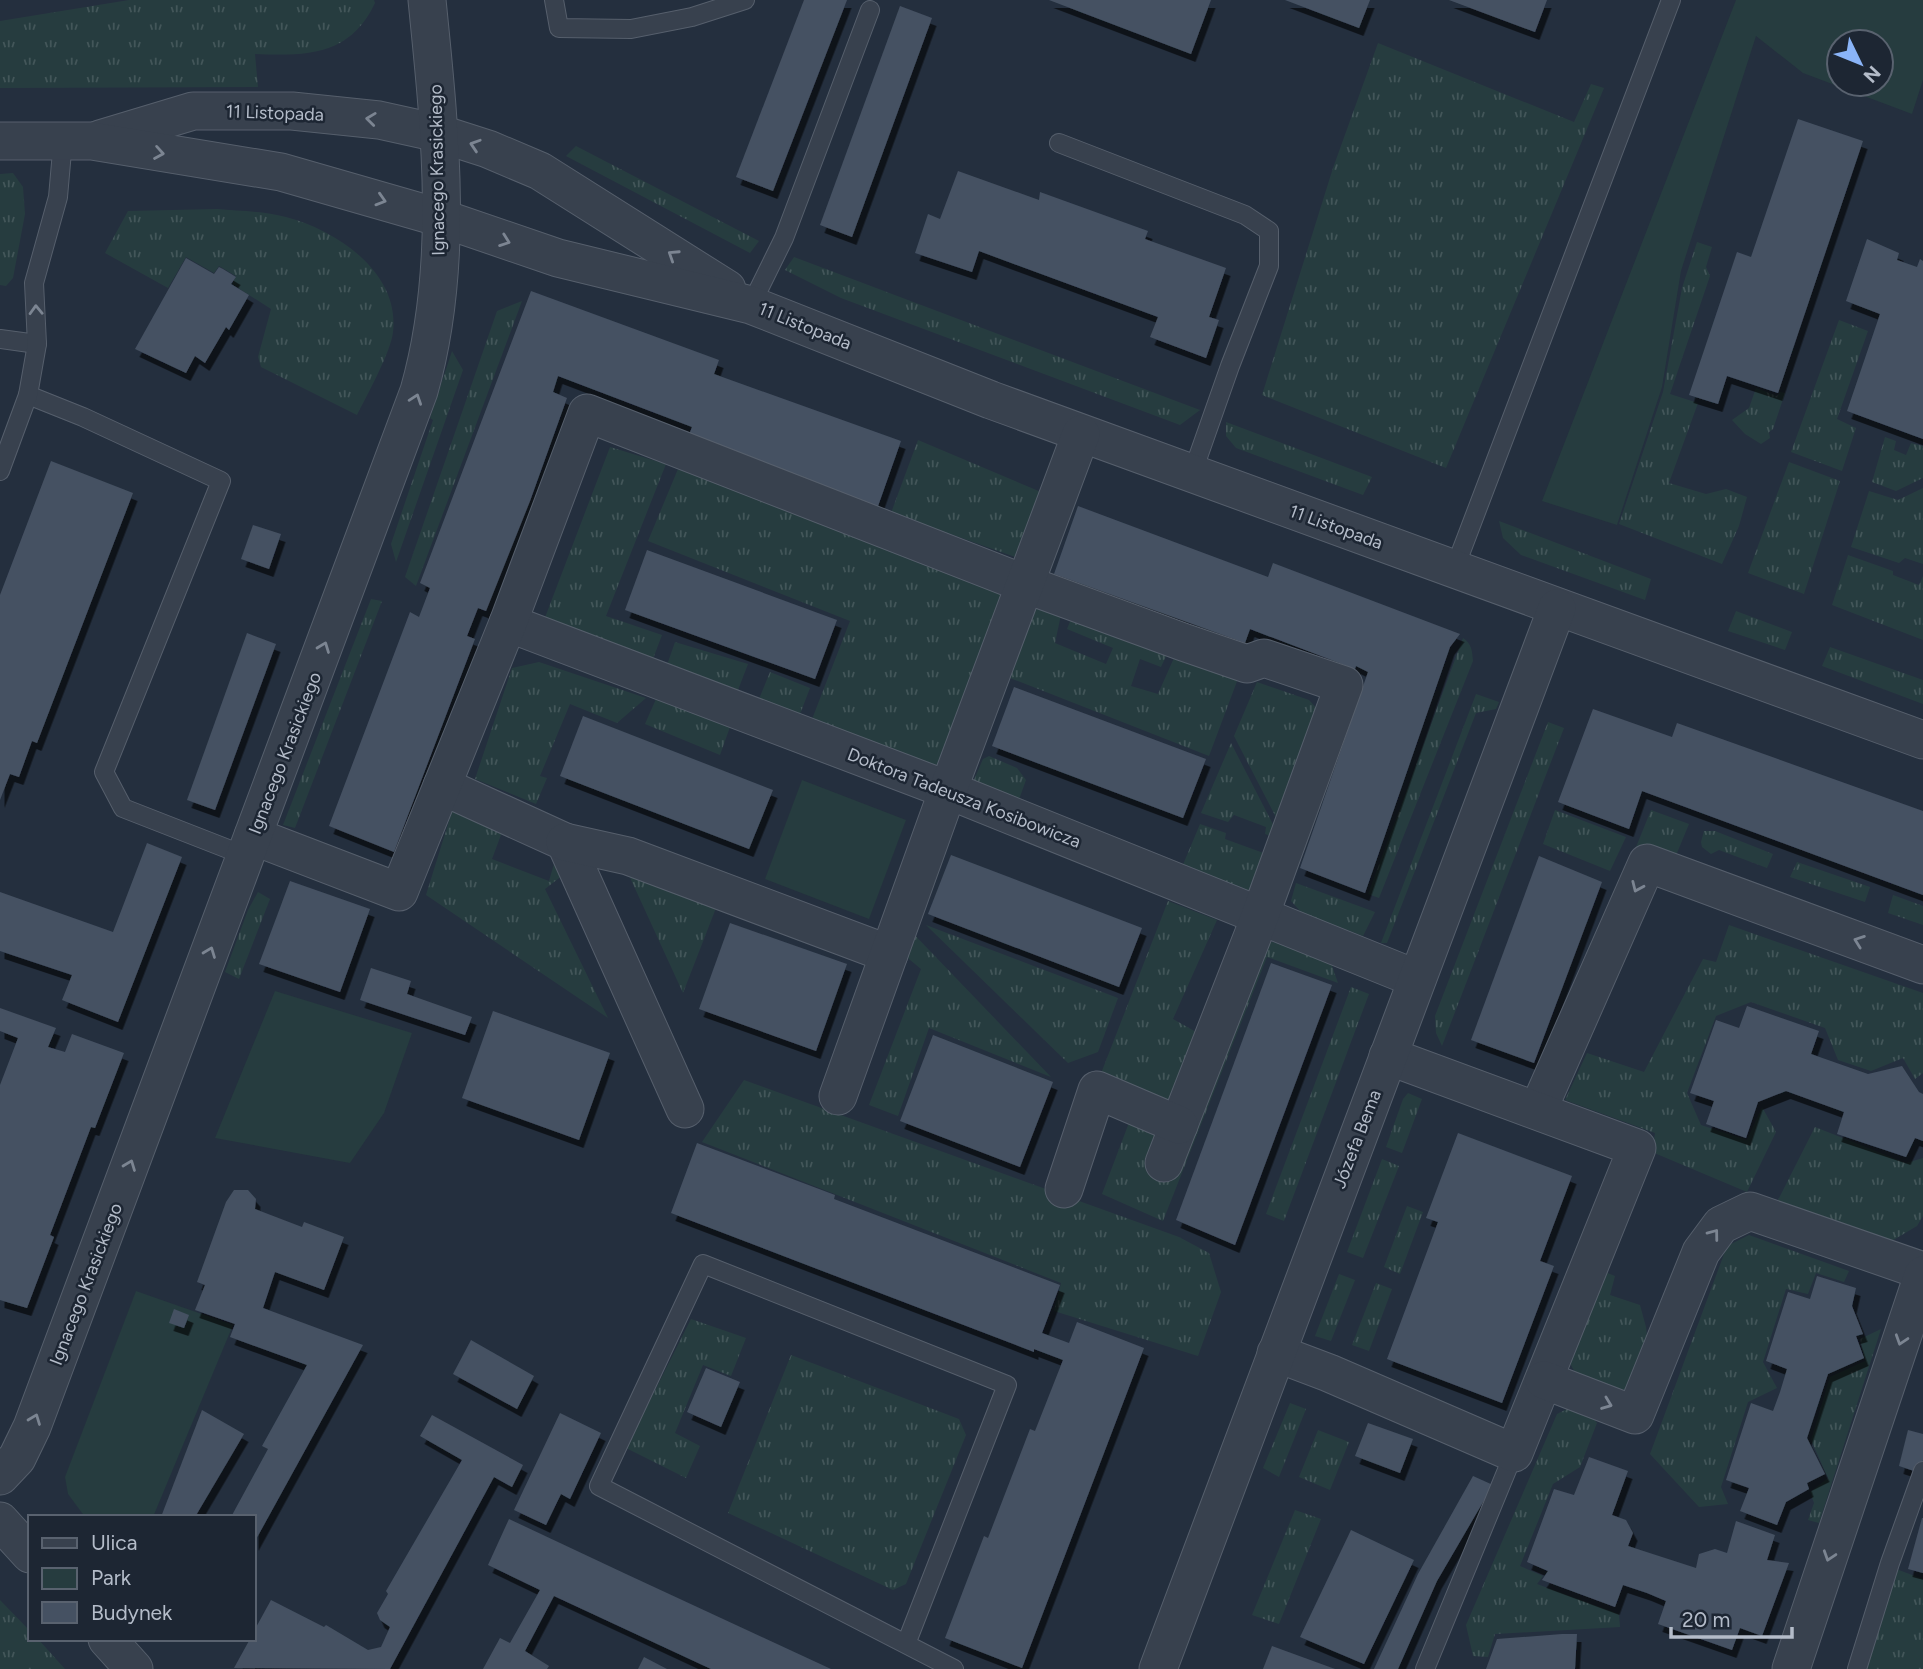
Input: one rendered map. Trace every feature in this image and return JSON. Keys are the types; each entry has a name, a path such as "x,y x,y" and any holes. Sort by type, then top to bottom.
{"street":[{"name":"Ignacego Krasickiego","path":"0,1476 24,1447 419,391 432,340 441,247 436,94 427,0"},
{"name":"11 Listopada","path":"77,141 193,111 292,111 379,120 438,133 488,149 540,172 751,304"},
{"name":"11 Listopada","path":"0,142 77,141 281,172 441,218 558,258 751,304 991,401 1923,740"},
{"path":"250,846 399,892 508,623 587,413 1025,584 1247,664 1264,658 1344,685 1260,916 1164,1163"},
{"path":"838,1096 948,790 1081,434"},
{"name":"Józefa Bema","path":"1158,1669 1557,608"},
{"name":"Doktora Tadeusza Kosibowicza","path":"508,623 948,790 1417,979"},
{"path":"442,786 565,842 628,856 889,954"},
{"path":"565,842 685,1109"},
{"path":"1538,1110 1647,863 1923,965"},
{"path":"1276,1353 1514,1453 1637,1148 1388,1056"},
{"path":"1064,1189 1097,1090 1179,1125"},
{"path":"1544,1380 1636,1415 1701,1252 1721,1225 1750,1210 1923,1273 1791,1669"},
{"path":"0,1521 28,1552"},
{"path":"109,1641 134,1669"}],"lane":[{"path":"554,0 559,28 631,29 692,18 745,0"},
{"path":"1454,570 1671,0"},
{"path":"751,304 784,238 870,10"},
{"path":"0,471 28,396 37,344 34,283 77,141"},
{"path":"1059,143 1245,215 1269,231 1269,266 1192,474"},
{"path":"0,339 37,344"},
{"path":"28,396 83,417 221,481 104,772 123,808 250,846"},
{"path":"906,1644 1007,1385 703,1264 599,1486 954,1669"},
{"path":"1425,1669 1514,1453"},
{"path":"1857,1669 1890,1563 1923,1471"}],"green space":[{"path":"129,0 374,0 375,3 353,34 340,43 309,53 255,54 258,87 0,88 0,21"},
{"path":"1736,0 1923,0 1923,80 1912,114 1869,98 1895,98 1895,28 1825,28 1825,81 1803,73 1756,36 1681,271 1662,387 1617,525 1542,501"},
{"path":"1378,43 1574,122 1591,84 1604,88 1446,468 1262,395 1333,168"},
{"path":"576,146 759,241 750,253 566,156"},
{"path":"13,173 23,187 25,214 13,278 6,286 0,285 0,174"},
{"path":"217,209 269,214 305,223 344,243 375,273 386,291 392,310 393,332 383,362 357,415 261,367 258,357 271,309 232,284 236,276 219,266 214,273 186,257 168,288 105,253 128,211"},
{"path":"1697,242 1712,247 1706,267 1710,276 1670,394 1698,403 1669,483 1706,494 1726,489 1747,497 1739,526 1722,564 1619,524 1663,392 1682,288"},
{"path":"794,257 1200,410 1180,425 841,298 785,270"},
{"path":"522,301 416,586 405,577 497,311"},
{"path":"1839,320 1868,331 1837,419 1856,428 1842,471 1791,452"},
{"path":"452,351 463,370 396,562 391,544 433,420 430,418"},
{"path":"1756,388 1777,396 1780,392 1785,393 1773,429 1769,432 1770,438 1761,444 1745,434 1732,420 1749,408"},
{"path":"1226,422 1372,477 1363,495 1236,448 1226,436"},
{"path":"1885,437 1896,441 1894,450 1906,455 1911,443 1923,446 1923,478 1896,491 1872,482"},
{"path":"918,440 1041,492 1021,559 891,513"},
{"path":"610,447 666,464 606,616 662,635 651,664 541,628"},
{"path":"1789,462 1840,481 1804,594 1748,573"},
{"path":"678,469 1003,587 1006,594 941,773 809,727 850,621 648,541"},
{"path":"1923,488 1923,564 1905,558 1899,563 1851,547 1869,491 1898,500"},
{"path":"1499,521 1651,579 1645,600 1521,555 1503,538"},
{"path":"1848,555 1893,571 1893,575 1919,585 1923,576 1923,640 1832,605"},
{"path":"371,599 382,601 295,828 283,825"},
{"path":"1039,601 1062,610 1055,643 1106,664 1113,648 1067,629 1074,612 1169,650 1161,667 1140,659 1131,686 1158,694 1177,651 1239,676 1209,756 1010,678"},
{"path":"1736,611 1792,632 1785,650 1728,631"},
{"path":"1463,638 1470,645 1473,661 1379,898 1368,894"},
{"path":"675,642 748,664 738,690 667,665"},
{"path":"1830,647 1923,680 1923,704 1822,666"},
{"path":"539,662 646,698 617,723 570,704 540,776 547,778 536,804 475,779 512,668"},
{"path":"770,672 810,688 797,722 757,704"},
{"path":"1257,682 1309,700 1319,711 1281,827 1234,736"},
{"path":"1476,694 1499,702 1496,709 1476,713 1387,943 1381,943"},
{"path":"656,699 730,727 720,755 645,724"},
{"path":"1548,722 1564,728 1442,1046 1436,1033 1435,1016"},
{"path":"1231,743 1278,834 1276,838 1265,834 1266,827 1234,815 1228,822 1201,813"},
{"path":"989,756 1017,768 1026,780 1017,805 970,789 983,759"},
{"path":"802,780 906,820 869,919 765,879"},
{"path":"454,805 505,824 492,859 549,881 556,857 572,868 545,889 608,1018 426,895"},
{"path":"1555,810 1626,837 1610,871 1543,844"},
{"path":"1651,810 1689,824 1672,865 1632,857"},
{"path":"1200,824 1226,833 1225,839 1269,855 1256,889 1244,891 1182,867"},
{"path":"1704,831 1715,831 1773,854 1767,868 1719,850 1711,854 1702,847"},
{"path":"1797,862 1870,887 1865,902 1790,877"},
{"path":"627,871 716,908 683,993"},
{"path":"1296,883 1375,912 1363,936 1302,913 1291,901"},
{"path":"258,892 270,899 239,979 225,972 248,910"},
{"path":"1893,895 1923,906 1923,925 1888,913"},
{"path":"1168,901 1217,920 1173,1019 1198,1033 1178,1094 1166,1103 1100,1076"},
{"path":"926,925 1118,998 1098,1052 1068,1063"},
{"path":"1729,925 1923,993 1923,1073 1915,1079 1903,1058 1871,1071 1838,1060 1825,1028 1751,1002 1716,1016 1687,1093 1701,1125 1747,1140 1762,1107 1776,1132 1747,1192 1652,1152 1655,1133 1565,1100 1587,1053 1644,1072 1703,959 1716,962"},
{"path":"906,926 1051,1077 929,1028 898,1116 869,1105 921,969 898,950"},
{"path":"1257,940 1279,943 1331,963 1338,983 1267,957 1163,1221 1102,1194 1130,1120 1154,1132 1158,1145"},
{"path":"1351,987 1369,994 1284,1221 1266,1214"},
{"path":"275,991 412,1033 384,1113 350,1163 215,1138"},
{"path":"744,1080 1179,1237 1209,1253 1221,1292 1198,1356 1054,1311 1061,1283 702,1142"},
{"path":"1408,1093 1422,1099 1402,1153 1386,1147 1403,1099"},
{"path":"1815,1127 1906,1163 1923,1158 1923,1216 1917,1226 1890,1242 1776,1204"},
{"path":"1382,1159 1399,1166 1363,1258 1347,1252"},
{"path":"1407,1206 1423,1212 1400,1274 1384,1267"},
{"path":"1749,1235 1849,1271 1844,1282 1816,1273 1808,1294 1786,1289 1763,1362 1777,1388 1748,1402 1721,1487 1728,1504 1699,1507 1650,1454 1727,1246"},
{"path":"1600,1270 1615,1276 1610,1295 1640,1305 1646,1327 1650,1362 1640,1377 1627,1389 1606,1389 1585,1381 1571,1366 1568,1355"},
{"path":"1339,1274 1355,1280 1331,1341 1315,1336"},
{"path":"1376,1283 1392,1289 1369,1351 1352,1345"},
{"path":"136,1291 233,1325 154,1515 84,1515 68,1494 65,1477"},
{"path":"691,1319 746,1338 731,1376 703,1365 675,1433 700,1446 686,1478 626,1448"},
{"path":"1881,1329 1819,1523 1808,1520 1814,1503 1810,1492 1828,1478 1811,1440 1830,1377 1865,1361 1860,1339"},
{"path":"791,1355 959,1419 966,1435 906,1584 893,1590 728,1513"},
{"path":"1290,1403 1306,1409 1279,1477 1263,1468"},
{"path":"1569,1408 1593,1418 1597,1423 1580,1467 1553,1484 1520,1566 1543,1576 1537,1584 1619,1614 1620,1627 1495,1634 1488,1657 1473,1656 1466,1625 1557,1414"},
{"path":"1318,1430 1349,1442 1330,1490 1299,1477"},
{"path":"1295,1510 1321,1519 1279,1624 1252,1615"},
{"path":"1896,1569 1923,1579 1923,1669 1867,1669"},
{"path":"0,1600 28,1629 28,1641 40,1641 65,1669 0,1669"}],"building":[{"path":"804,0 847,0 773,191 736,177"},
{"path":"1049,0 1211,0 1191,54"},
{"path":"1285,0 1370,0 1359,28"},
{"path":"1449,0 1547,0 1535,32"},
{"path":"900,6 932,18 852,237 820,225"},
{"path":"1798,119 1863,141 1778,393 1727,376 1718,404 1689,395 1737,252 1751,257"},
{"path":"958,171 1039,200 1040,192 1148,231 1145,239 1226,268 1209,317 1219,320 1206,358 1150,337 1158,317 979,251 972,272 915,253 928,214 940,219"},
{"path":"1867,239 1899,253 1897,260 1917,267 1920,259 1923,261 1923,439 1847,411 1880,314 1846,301"},
{"path":"186,258 214,274 219,267 223,269 236,277 231,284 249,295 229,330 226,327 205,363 195,356 186,373 135,349"},
{"path":"531,291 719,360 714,374 901,441 877,509 687,440 692,427 558,376 553,392 567,398 486,611 478,608 467,636 475,639 394,852 329,826 410,612 419,617 430,588 420,583"},
{"path":"51,461 133,493 37,743 32,741 19,777 10,774 0,800 0,595"},
{"path":"1078,506 1268,577 1273,563 1460,634 1450,647 1365,893 1300,868 1368,672 1250,629 1245,643 1054,574"},
{"path":"253,525 281,534 269,569 241,559"},
{"path":"647,550 837,620 815,679 625,610"},
{"path":"247,633 276,644 215,810 187,800"},
{"path":"1014,687 1206,759 1183,818 992,746"},
{"path":"1593,709 1672,737 1677,723 1923,811 1923,895 1642,791 1629,829 1558,802"},
{"path":"583,716 773,790 749,849 560,776"},
{"path":"147,843 182,857 118,1022 62,1000 72,975 0,951 0,892 113,932"},
{"path":"951,855 1142,928 1119,987 928,914"},
{"path":"1539,856 1602,882 1534,1063 1471,1040"},
{"path":"290,881 370,909 340,992 259,964"},
{"path":"730,923 847,964 816,1051 699,1009"},
{"path":"1271,963 1332,985 1235,1245 1176,1220"},
{"path":"371,968 411,981 407,994 472,1017 465,1035 360,1000"},
{"path":"1747,1006 1819,1031 1811,1054 1868,1074 1902,1066 1923,1094 1923,1141 1915,1138 1906,1157 1837,1134 1844,1112 1786,1091 1758,1102 1746,1138 1706,1124 1714,1101 1690,1093 1716,1020 1739,1028"},
{"path":"0,1008 56,1028 48,1047 65,1052 72,1034 124,1053 95,1128 91,1127 50,1235 54,1237 27,1308 0,1300 0,1085 18,1038 0,1031"},
{"path":"493,1011 610,1053 579,1140 462,1098"},
{"path":"933,1035 1053,1082 1020,1167 900,1121"},
{"path":"1458,1133 1572,1176 1540,1261 1554,1266 1502,1403 1387,1359 1438,1222 1426,1218"},
{"path":"697,1143 835,1195 834,1199 1060,1285 1042,1333 1069,1343 1077,1322 1144,1348 1022,1668 945,1638 984,1536 988,1538 1030,1429 1035,1431 1063,1360 1034,1349 1034,1352 671,1213"},
{"path":"234,1190 248,1190 256,1199 255,1209 302,1227 304,1222 344,1237 324,1290 275,1272 263,1308 363,1345 256,1539 256,1515 232,1515 268,1449 262,1446 307,1365 230,1337 235,1324 195,1310 205,1285 197,1282 226,1202"},
{"path":"1817,1276 1856,1288 1852,1306 1863,1334 1856,1336 1864,1358 1828,1374 1807,1438 1825,1474 1807,1483 1809,1489 1786,1502 1777,1525 1740,1511 1749,1488 1726,1480 1751,1403 1773,1411 1780,1392 1787,1369 1766,1361 1788,1292 1810,1299"},
{"path":"174,1309 189,1315 184,1328 169,1323"},
{"path":"471,1340 534,1376 517,1409 453,1374"},
{"path":"706,1368 740,1382 721,1427 687,1412"},
{"path":"202,1410 244,1434 196,1515 162,1515"},
{"path":"560,1413 601,1433 570,1499 561,1494 546,1525 514,1510"},
{"path":"432,1415 523,1465 512,1487 494,1477 390,1669 234,1668 249,1641 256,1641 256,1627 271,1600 324,1627 326,1625 368,1650 381,1647 390,1627 380,1620 377,1613 388,1594 386,1591 462,1460 420,1436"},
{"path":"1368,1423 1413,1439 1400,1473 1355,1456"},
{"path":"1908,1430 1923,1434 1920,1473 1899,1466"},
{"path":"1589,1457 1628,1471 1612,1515 1626,1520 1633,1533 1628,1546 1696,1568 1699,1554 1715,1549 1727,1553 1736,1521 1775,1535 1767,1560 1789,1563 1762,1636 1740,1628 1732,1650 1658,1624 1666,1601 1647,1593 1623,1585 1615,1607 1542,1580 1548,1571 1527,1562 1554,1489 1574,1495"},
{"path":"1473,1476 1493,1485 1437,1581 1398,1669 1374,1669 1418,1574"},
{"path":"1923,1518 1923,1573 1908,1569"},
{"path":"509,1519 831,1669 711,1669 554,1596 525,1651 549,1666 547,1669 483,1669 500,1638 510,1643 540,1590 488,1565"},
{"path":"1351,1530 1414,1560 1364,1664 1300,1637"},
{"path":"1577,1634 1575,1669 1486,1669 1497,1639"},
{"path":"1272,1646 1335,1669 1263,1669"},
{"path":"644,1657 667,1669 638,1669"}]}
